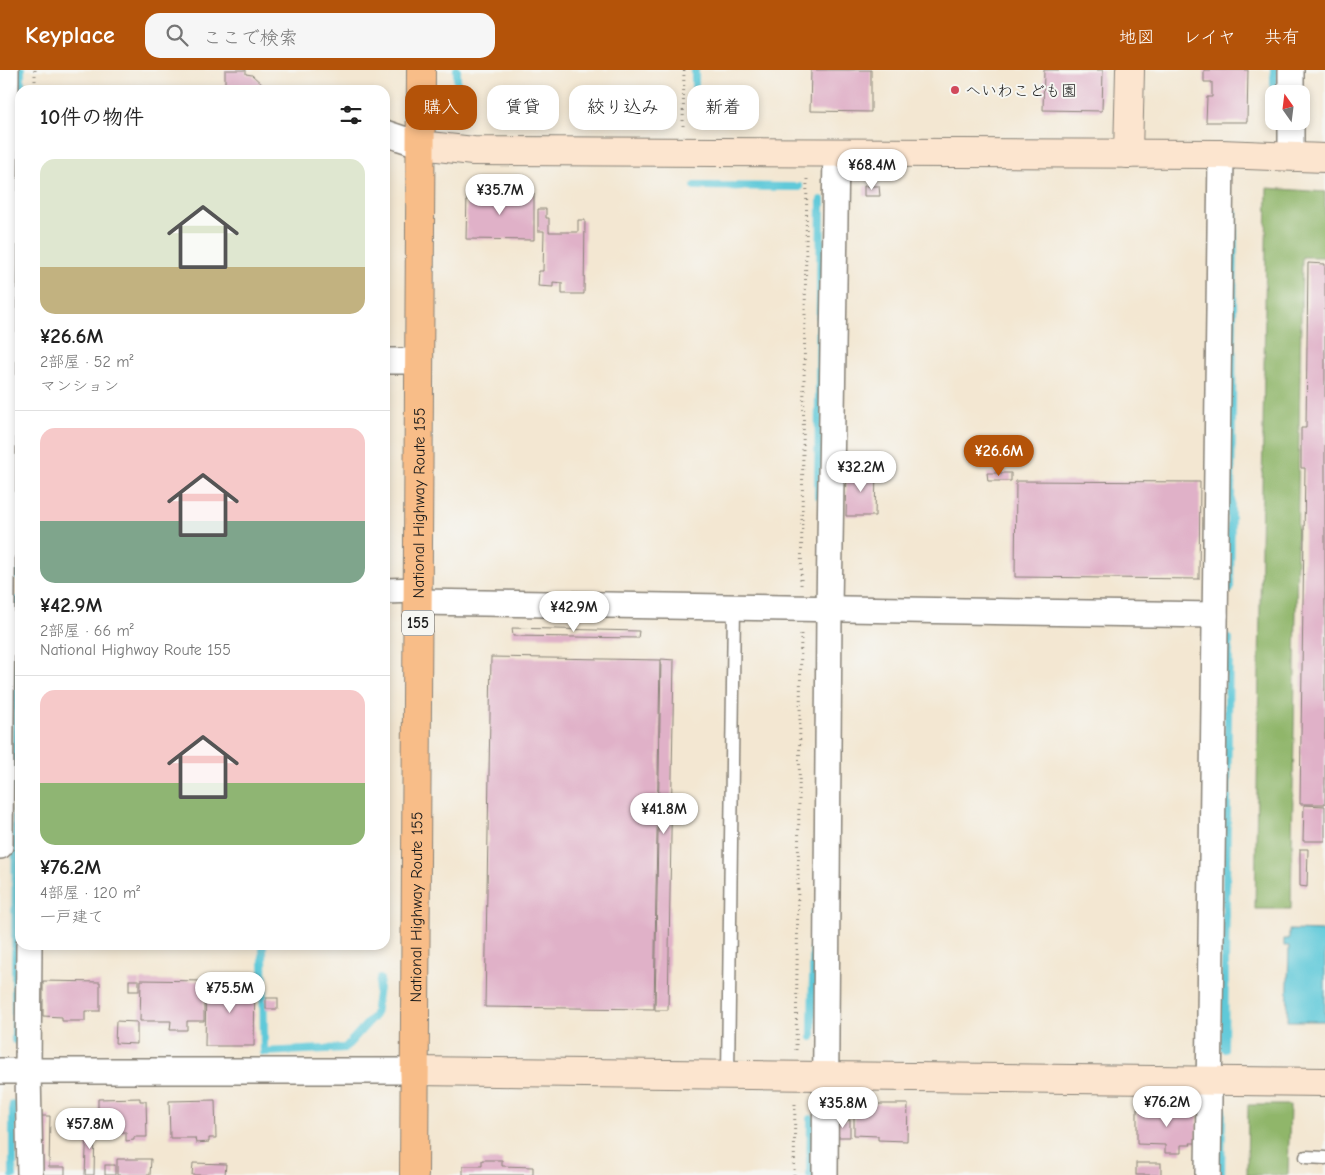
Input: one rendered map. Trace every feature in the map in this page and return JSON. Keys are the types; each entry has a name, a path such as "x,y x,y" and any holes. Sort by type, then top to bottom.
{"highway":[{"name":"National Highway Route 155","path":"414,1175 421,70"}],"street":[{"path":"0,846 0,799 11,590 12,358 6,70"},
{"path":"1128,154 1130,70"},
{"path":"1291,70 1291,85"},
{"path":"1291,130 1291,156"},
{"path":"390,135 421,145 473,151 1221,154 1325,158"},
{"path":"825,1175 829,609 836,152"},
{"path":"1208,1175 1221,154"},
{"path":"390,361 419,361"},
{"path":"390,591 418,596 734,607 1215,615"},
{"path":"29,950 28,1071 30,1175"},
{"path":"0,1071 414,1071 1325,1082"}],"lane":[{"path":"728,1075 734,607"},
{"path":"1306,1157 1325,1158"}],"path":[{"path":"35,70 35,85"},
{"path":"683,152 684,70"},
{"path":"794,1175 808,153"}],"green space":[{"path":"1267,188 1325,192 1325,257 1302,257 1291,909 1255,909"},
{"path":"1248,1105 1290,1105 1288,1175 1247,1175"}],"water":[{"path":"1289,930 1325,931 1325,1021 1287,1021 1289,946 1284,946 1284,939 1289,939"}],"building":[{"path":"225,70 246,70 246,74 252,75 263,85 225,85"},
{"path":"811,70 871,70 871,112 810,111"},
{"path":"1044,70 1103,70 1102,111 1043,110"},
{"path":"1204,70 1248,70 1247,122 1206,122 1207,97 1212,97 1212,82 1204,82"},
{"path":"864,186 879,186 880,196 864,196"},
{"path":"467,193 534,193 534,240 466,239"},
{"path":"538,209 546,209 546,218 549,218 549,232 578,232 578,220 585,220 584,294 562,294 562,283 553,282 553,287 538,286 539,271 543,271 544,231 538,231"},
{"path":"1308,263 1325,264 1325,804 1300,804 1305,468 1301,468 1301,428 1306,428"},
{"path":"847,470 876,470 875,516 846,516"},
{"path":"987,473 1011,473 1011,481 988,481"},
{"path":"1016,481 1200,482 1199,579 1015,577"},
{"path":"512,628 639,631 638,638 513,636"},
{"path":"491,657 660,660 654,1009 485,1007"},
{"path":"661,659 674,660 668,1010 655,1010"},
{"path":"1304,805 1325,806 1325,841 1303,841"},
{"path":"1300,849 1308,849 1307,887 1300,886"},
{"path":"129,980 139,980 139,991 129,991"},
{"path":"141,980 204,981 204,1021 187,1021 187,1030 170,1030 171,1021 140,1021"},
{"path":"43,981 100,982 100,1011 85,1011 85,1021 62,1021 62,1017 43,1016"},
{"path":"206,982 255,983 254,1046 205,1046"},
{"path":"266,998 278,998 278,1009 266,1009"},
{"path":"116,1021 137,1022 137,1044 115,1043"},
{"path":"140,1098 140,1101 146,1101 147,1137 134,1137 134,1140 126,1141 126,1132 98,1133 98,1099"},
{"path":"215,1100 216,1138 209,1138 209,1142 196,1143 195,1138 170,1138 169,1101"},
{"path":"854,1104 908,1104 907,1141 878,1140 878,1136 854,1135"},
{"path":"1137,1109 1191,1109 1191,1112 1196,1111 1195,1115 1198,1115 1197,1143 1181,1145 1181,1153 1165,1153 1165,1145 1137,1144"},
{"path":"41,1116 50,1116 49,1167 65,1167 65,1175 40,1175"},
{"path":"836,1120 850,1120 850,1137 835,1137"},
{"path":"87,1124 95,1124 94,1175 85,1175"},
{"path":"117,1159 151,1159 150,1175 117,1175"},
{"path":"482,1160 502,1160 502,1166 533,1167 533,1175 463,1175 463,1166 482,1166"},
{"path":"193,1163 226,1164 225,1175 192,1175"},
{"path":"1136,1163 1161,1163 1161,1175 1136,1175"},
{"path":"105,1165 115,1165 115,1175 105,1175"}],"waterway":[{"path":"21,70 21,85"},
{"path":"457,70 457,85"},
{"path":"695,70 695,85"},
{"path":"1274,70 1274,85"},
{"path":"695,186 799,187"},
{"path":"818,495 821,200"},
{"path":"1230,589 1234,214"},
{"path":"1224,1048 1229,639"},
{"path":"812,1037 814,914"},
{"path":"15,950 15,1040"},
{"path":"263,950 264,1052 345,1048 375,1015 380,979"},
{"path":"13,1105 13,1175"},
{"path":"1221,1175 1222,1108"},
{"path":"810,1175 811,1119"}],"place":[{"name":"へいわこども園","path":"955,90"}]}
